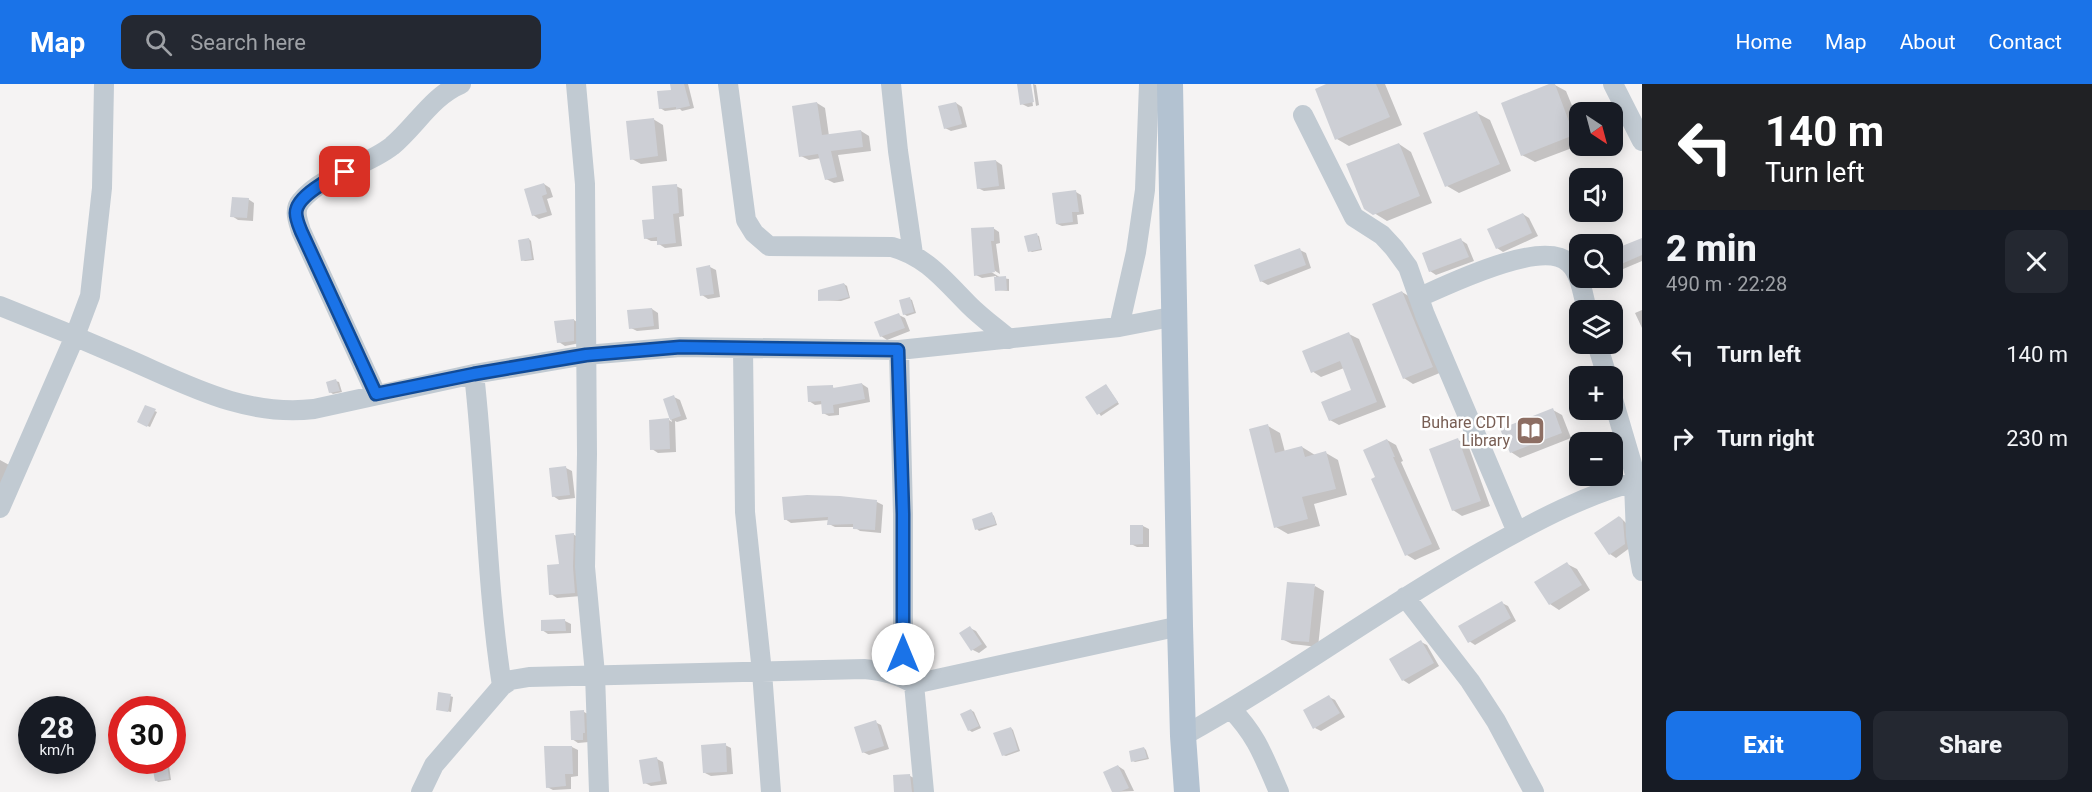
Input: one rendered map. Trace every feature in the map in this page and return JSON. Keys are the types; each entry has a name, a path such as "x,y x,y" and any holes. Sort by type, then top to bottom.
{"main road":[{"path":"1170,84 1180,626 1187,792"}],"street":[{"path":"0,508 75,336 90,296 102,188 104,84"},
{"path":"376,394 301,231 296,212 299,202 308,194 327,180 392,146 428,109 452,88 461,84"},
{"path":"576,84 585,184 585,567 595,674 599,792"},
{"path":"728,84 746,220 761,240 769,246 892,247 914,254 941,277 971,308 1009,339"},
{"path":"891,84 898,151 914,254"},
{"path":"1119,327 1136,252 1145,190 1149,84"},
{"path":"1613,84 1642,141"},
{"path":"1303,115 1354,217 1382,235 1408,267 1425,315 1517,532"},
{"path":"1420,297 1484,270 1532,256 1551,255 1564,259 1574,269 1584,300"},
{"path":"0,306 214,396 259,409 294,411 314,409 474,374 586,355 680,347 898,350 1119,327 1176,316"},
{"path":"743,349 745,512 762,672 771,792"},
{"path":"898,350 908,681 924,792"},
{"path":"474,374 481,438 495,642 502,686"},
{"path":"1619,420 1638,482 1636,536 1642,571"},
{"path":"1183,736 1231,709 1405,597 1517,532 1599,494 1638,482"},
{"path":"1405,597 1470,681 1496,721 1534,792"},
{"path":"421,792 434,765 502,686 511,680 529,676 864,669 885,672 908,681 1180,626"},
{"path":"1231,709 1252,733 1279,792"}],"building":[{"path":"670,84 684,84 690,106 659,109 657,91 671,90"},
{"path":"1017,84 1031,84 1034,102 1020,105"},
{"path":"1326,84 1376,84 1390,117 1335,140 1315,89"},
{"path":"1549,84 1555,84 1569,122 1569,137 1521,156 1501,103"},
{"path":"817,102 822,135 861,130 863,147 831,151 837,177 825,180 818,154 799,157 792,106"},
{"path":"956,102 962,124 944,129 938,106"},
{"path":"1477,111 1500,164 1445,187 1423,133"},
{"path":"654,118 658,156 630,160 626,121"},
{"path":"1399,143 1420,196 1373,215 1364,209 1346,164"},
{"path":"996,160 999,186 977,189 974,162"},
{"path":"544,183 547,194 542,196 547,212 532,216 524,189"},
{"path":"677,184 679,213 673,214 676,243 657,245 657,237 644,239 642,220 654,219 652,186"},
{"path":"1076,190 1079,212 1072,212 1073,222 1056,224 1052,193"},
{"path":"232,197 249,198 247,218 230,217"},
{"path":"1523,213 1532,233 1496,249 1487,229"},
{"path":"994,227 994,241 991,241 995,272 974,276 971,228"},
{"path":"1037,233 1041,249 1028,252 1024,236"},
{"path":"529,238 532,259 521,261 518,240"},
{"path":"1461,238 1469,257 1429,272 1422,253"},
{"path":"1642,238 1642,255 1623,263 1623,246"},
{"path":"1300,248 1306,265 1260,282 1254,265"},
{"path":"710,265 714,294 700,296 696,268"},
{"path":"1006,276 1007,290 995,291 994,277"},
{"path":"844,283 849,297 818,301 818,290"},
{"path":"1402,291 1433,367 1403,379 1372,304"},
{"path":"910,297 914,312 903,315 899,300"},
{"path":"652,308 654,326 629,329 627,310"},
{"path":"899,313 905,328 880,337 874,322"},
{"path":"574,319 574,341 557,343 554,321"},
{"path":"1349,332 1377,402 1329,421 1321,402 1351,390 1340,361 1311,373 1302,351"},
{"path":"336,379 340,391 329,393 326,382"},
{"path":"862,383 865,399 833,405 834,413 822,414 821,401 808,402 807,386 833,385 833,388"},
{"path":"1106,384 1118,402 1097,415 1085,397"},
{"path":"674,395 681,416 670,420 663,399"},
{"path":"145,405 156,409 147,427 137,422"},
{"name":"Buhare CDTI Library","path":"1553,408 1562,433 1510,453 1500,429"},
{"path":"669,418 670,449 650,450 649,420"},
{"path":"1268,424 1275,453 1302,446 1305,457 1326,451 1336,489 1302,497 1308,519 1274,528 1249,429"},
{"path":"1458,438 1481,501 1452,511 1429,449"},
{"path":"1387,439 1432,544 1405,556 1371,479 1375,477 1363,450"},
{"path":"566,466 570,495 552,497 549,468"},
{"path":"807,495 877,500 875,530 853,529 853,524 827,525 828,517 784,520 782,497"},
{"path":"992,512 996,524 975,530 972,519"},
{"path":"1619,516 1623,521 1625,544 1609,555 1594,533"},
{"path":"1130,525 1143,525 1143,544 1130,545"},
{"path":"574,533 575,593 549,595 547,565 559,564 555,535"},
{"path":"1567,562 1582,585 1549,605 1534,582"},
{"path":"1287,582 1315,584 1309,642 1281,640"},
{"path":"1502,601 1511,618 1468,643 1458,626"},
{"path":"565,619 566,631 541,631 541,620"},
{"path":"970,626 982,644 971,651 959,633"},
{"path":"1421,640 1434,663 1402,681 1389,659"},
{"path":"438,692 451,694 448,712 436,710"},
{"path":"1329,695 1340,713 1313,729 1303,710"},
{"path":"971,709 979,726 968,731 960,714"},
{"path":"584,710 583,740 571,740 570,711"},
{"path":"876,720 884,746 862,753 854,727"},
{"path":"1011,727 1018,750 1002,756 993,733"},
{"path":"726,743 727,772 703,773 701,745"},
{"path":"544,746 572,746 573,774 565,774 566,786 546,788"},
{"path":"1144,747 1147,758 1131,762 1129,751"},
{"path":"657,757 661,781 643,784 639,760"},
{"path":"1118,765 1129,788 1112,792 1103,772"},
{"path":"154,774 168,774 169,779 155,781"},
{"path":"910,774 912,792 894,792 893,775"}],"place":[{"name":"Buhare CDTI Library","path":"1531,431"}],"route":[{"path":"345,172 327,180 308,194 299,202 296,212 301,231 376,394 586,355 680,347 898,350 903,514 903,654"}]}
